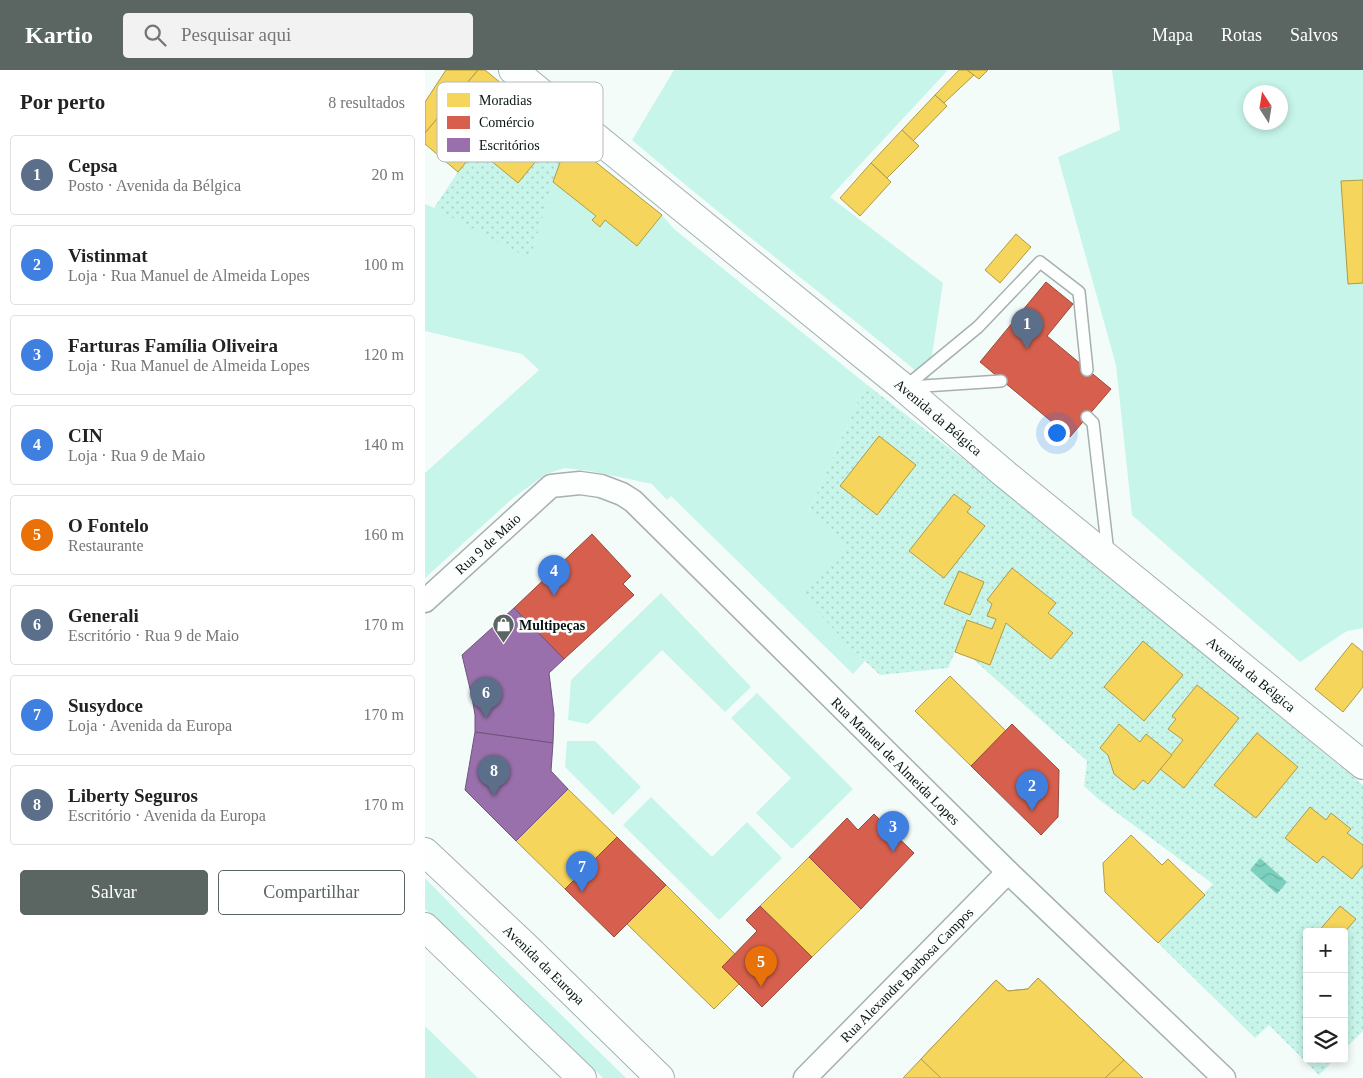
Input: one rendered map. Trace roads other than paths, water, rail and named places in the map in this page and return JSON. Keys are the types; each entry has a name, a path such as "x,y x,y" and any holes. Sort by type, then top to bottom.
{"main road":[{"name":"Avenida da Bélgica","path":"513,70 528,82"},
{"name":"Avenida da Bélgica","path":"603,143 1363,765"},
{"name":"Avenida da Europa","path":"425,852 526,947 660,1078"},
{"path":"425,927 582,1078"}],"street":[{"name":"Rua Manuel de Almeida Lopes","path":"551,486 580,483 601,486 633,501 1008,872 1224,1078"},
{"name":"Rua 9 de Maio","path":"425,601 551,486"},
{"name":"Rua Alexandre Barbosa Campos","path":"805,1078 1008,872"}],"lane":[{"path":"904,388 978,327 1040,262 1079,292 1087,370"},
{"path":"904,388 1001,381"},
{"path":"1091,417 1108,558"}],"water":[{"path":"1260,858 1287,882 1277,894 1250,870"}],"place":[{"name":"Cepsa","path":"1027,349"},
{"name":"CIN","path":"554,596"},
{"name":"Multipeças","path":"503,644"},
{"name":"Generali","path":"486,718"},
{"name":"Liberty Seguros","path":"494,796"},
{"name":"Vistinmat","path":"1032,811"},
{"name":"Farturas Família Oliveira","path":"893,852"},
{"name":"Susydoce","path":"582,892"},
{"name":"O Fontelo","path":"761,987"}]}
